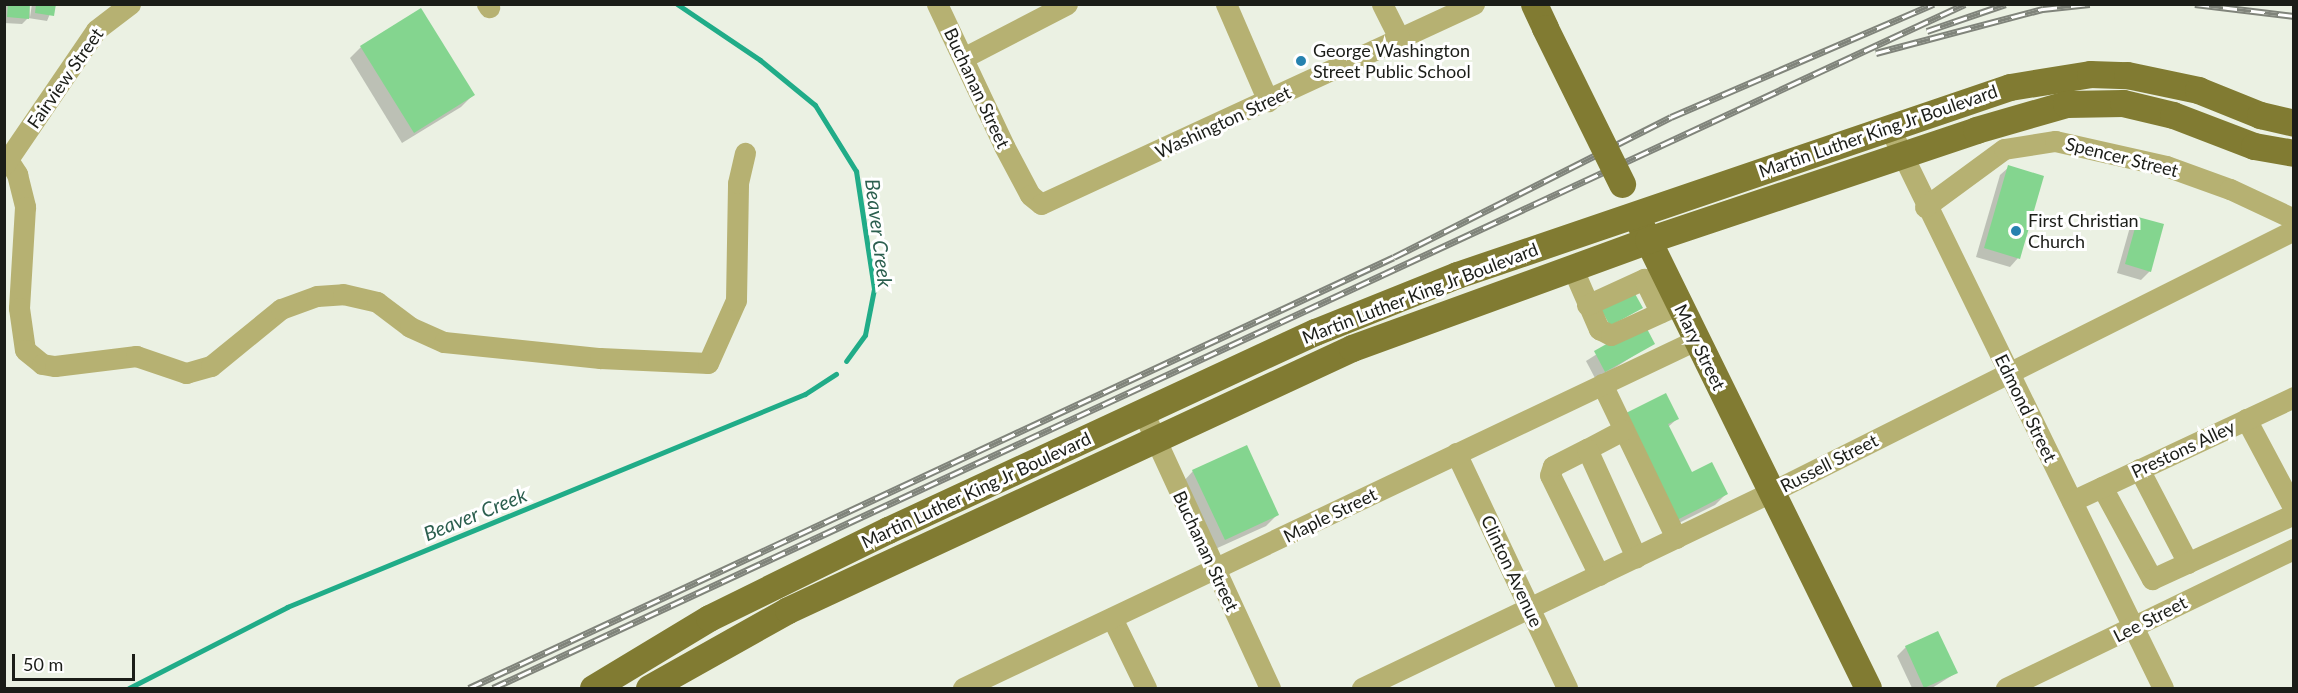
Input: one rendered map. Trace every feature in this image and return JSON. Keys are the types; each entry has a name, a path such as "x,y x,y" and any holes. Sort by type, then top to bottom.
{"main road":[{"name":"Mary Street","path":"1540,16 1648,240 1669,308 1696,340 1868,688"},
{"name":"Martin Luther King Jr Boulevard","path":"593,688 710,618 1316,332 1457,275 1888,127 2010,87 2090,74 2163,81 2294,123"},
{"name":"Martin Luther King Jr Boulevard","path":"650,688 788,610 1352,348 1648,240 1901,155 2044,109 2095,102 2151,108 2222,136 2294,153"}],"street":[{"name":"Fairview Street","path":"6,163 96,30 130,4"},
{"name":"Buchanan Street","path":"937,4 1017,171"},
{"path":"963,58 1067,4"},
{"path":"1226,4 1268,101"},
{"path":"1382,4 1400,40"},
{"name":"Washington Street","path":"1017,171 1030,195 1041,204 1474,4"},
{"name":"Edmond Street","path":"1888,127 1925,207 2163,688"},
{"name":"Spencer Street","path":"1925,207 2004,149 2055,141 2166,166 2229,189 2294,219"},
{"path":"6,163 17,174 25,207 19,309 25,350 42,364 136,356 186,373 211,366 281,309 317,296 344,294 377,302 410,327 444,342 600,358 708,363 736,300 738,183 745,153"},
{"name":"Russell Street","path":"1362,688 1771,492 2294,230"},
{"path":"1572,267 1587,305 1599,329 1611,335 1669,308 1644,279 1587,305"},
{"name":"Maple Street","path":"963,688 1696,340"},
{"path":"1602,384 1676,538"},
{"name":"Prestons Alley","path":"2076,509 2106,495 2139,469 2294,397"},
{"name":"Buchanan Street","path":"1143,412 1270,688"},
{"path":"2246,419 2294,509"},
{"path":"1599,575 1550,476 1553,466 1623,429"},
{"path":"1587,449 1636,557"},
{"name":"Clinton Avenue","path":"1456,453 1568,688"},
{"path":"2139,469 2197,559 2220,584"},
{"path":"2106,495 2152,579 2294,514"},
{"path":"2259,530 2273,558"},
{"name":"Lee Street","path":"2006,688 2294,549"},
{"path":"1112,618 1146,688"}],"building":[{"path":"8,4 30,4 29,19 7,17"},
{"path":"36,4 56,4 54,16 35,13"},
{"path":"421,8 475,95 414,133 360,46"},
{"path":"2008,165 2044,176 2020,259 1984,248"},
{"path":"2138,217 2164,224 2151,272 2125,264"},
{"path":"1634,292 1643,308 1610,326 1601,309"},
{"path":"1644,323 1655,344 1605,372 1594,351"},
{"path":"1666,393 1679,419 1668,424 1692,472 1712,462 1728,494 1677,520 1624,414"},
{"path":"1247,445 1279,515 1225,540 1192,470"},
{"path":"1938,631 1958,673 1924,688 1905,646"}],"waterway":[{"name":"Beaver Creek","path":"677,4 760,60 815,105 856,171 874,289 865,335 846,361"},
{"name":"Beaver Creek","path":"129,688 287,607 805,394 836,374"}],"railway":[{"path":"469,688 1394,257 1671,117 1934,4"},
{"path":"493,688 1965,4"},
{"path":"1927,31 2006,4"},
{"path":"1876,53 2043,9 2090,4"},
{"path":"2195,4 2294,16"}],"place":[{"name":"George Washington Street Public School","path":"1301,61"},
{"name":"First Christian Church","path":"2016,231"}]}
